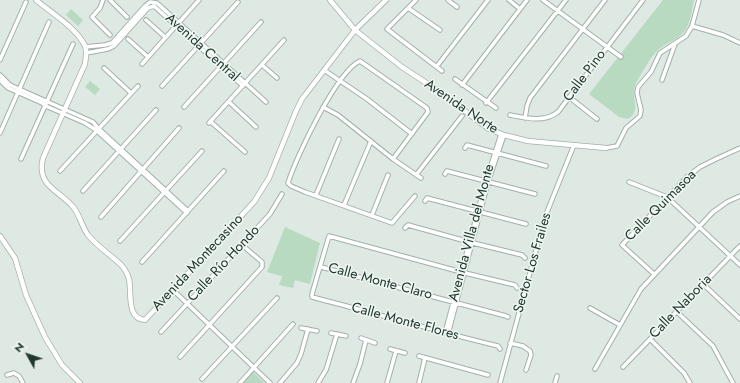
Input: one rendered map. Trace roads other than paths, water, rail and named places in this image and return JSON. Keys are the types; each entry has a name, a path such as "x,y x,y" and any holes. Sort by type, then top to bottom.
{"street":[{"name":"Avenida Montecasino","path":"36,0 81,38 86,53 85,64 48,146 41,167 42,174 46,183 79,214 92,240 125,269 129,280 131,300 135,317 140,320 145,320 254,202 263,190 299,104 355,30 386,0"},
{"path":"103,0 100,8 92,17 110,35"},
{"path":"110,0 127,17"},
{"path":"142,64 199,0"},
{"name":"Avenida Norte","path":"330,0 355,30 402,67 434,88 480,123 502,135 528,141 606,148"},
{"path":"416,0 387,29 442,70"},
{"path":"448,0 457,7"},
{"path":"437,66 488,0"},
{"path":"509,0 520,9"},
{"path":"462,84 527,0"},
{"path":"543,0 620,57"},
{"path":"486,102 566,0"},
{"path":"525,118 530,98 605,0"},
{"name":"Calle Pino","path":"510,115 525,118 546,118 558,112 643,0"},
{"path":"606,148 617,146 626,128 640,116 642,110 637,93 638,87 651,72 660,53 686,36 692,26 699,0"},
{"path":"0,60 26,2"},
{"path":"162,86 238,2"},
{"name":"Avenida Central","path":"86,53 108,49 114,46 130,26 153,3 266,102"},
{"path":"408,8 440,30"},
{"path":"146,20 165,37"},
{"path":"0,133 50,22"},
{"path":"184,107 260,22"},
{"path":"692,26 723,35 740,43"},
{"name":"Avenida Central","path":"85,47 112,43 124,33"},
{"path":"128,39 148,57"},
{"path":"245,152 210,122 284,40"},
{"path":"21,160 72,44"},
{"path":"662,80 675,44"},
{"path":"393,160 428,112 427,107 360,61 355,63 340,81 323,107 313,125 288,183 291,186 392,223 415,196"},
{"path":"262,65 277,78"},
{"path":"104,68 131,93"},
{"path":"324,70 367,99 412,134"},
{"path":"0,75 4,81 19,91"},
{"path":"455,79 496,108"},
{"path":"0,80 8,88 19,91 64,111 88,119 142,171 188,212"},
{"path":"60,171 138,86"},
{"path":"569,97 597,119"},
{"path":"229,102 256,127"},
{"path":"323,107 338,115 393,160 420,178"},
{"path":"83,191 156,110"},
{"path":"416,175 462,116"},
{"path":"101,217 179,128"},
{"name":"Avenida Villa del Monte","path":"447,334 487,182 502,135"},
{"path":"316,195 339,139"},
{"path":"344,205 371,142"},
{"path":"466,148 467,145 546,166"},
{"name":"Sector Los Frailes","path":"500,383 545,217 574,145"},
{"name":"Calle Quimasoa","path":"654,274 622,246 687,177 700,167 740,148"},
{"path":"120,241 202,151"},
{"path":"142,262 224,171"},
{"path":"445,174 447,171 535,194"},
{"path":"372,215 388,175"},
{"path":"629,182 667,197 740,265"},
{"name":"Calle Río Hondo","path":"161,332 270,214 282,194"},
{"path":"596,369 641,289 698,226 713,212 727,202 740,196"},
{"path":"425,201 428,198 526,224"},
{"path":"405,228 408,225 471,243 522,255 525,258"},
{"path":"0,236 15,258 26,295 45,337 62,365 80,383"},
{"path":"321,267 329,236 515,285 517,288"},
{"path":"180,357 262,267 262,262 242,245"},
{"name":"Calle Naboria","path":"623,367 740,246"},
{"name":"Calle Monte Flores","path":"321,267 312,298 498,346 500,349"},
{"name":"Calle Monte Claro","path":"321,267 506,316 508,318"},
{"path":"703,284 740,319"},
{"path":"173,290 270,383"},
{"path":"202,379 276,298"},
{"path":"590,308 620,325"},
{"path":"677,312 713,346 733,383"},
{"path":"240,383 293,324"},
{"path":"301,328 317,331"},
{"path":"280,383 297,363 302,354 308,329"},
{"path":"331,333 346,336"},
{"path":"318,383 326,370 337,334"},
{"path":"361,338 375,343"},
{"path":"650,339 684,373 690,383"},
{"path":"353,383 360,364 366,340"},
{"path":"510,343 523,346 530,350 531,355 526,370"},
{"path":"390,349 405,353"},
{"path":"387,383 396,351"},
{"path":"419,356 488,375"},
{"path":"418,383 425,358"},
{"path":"7,375 14,373 19,376 23,383"},
{"path":"555,383 557,376"}]}
